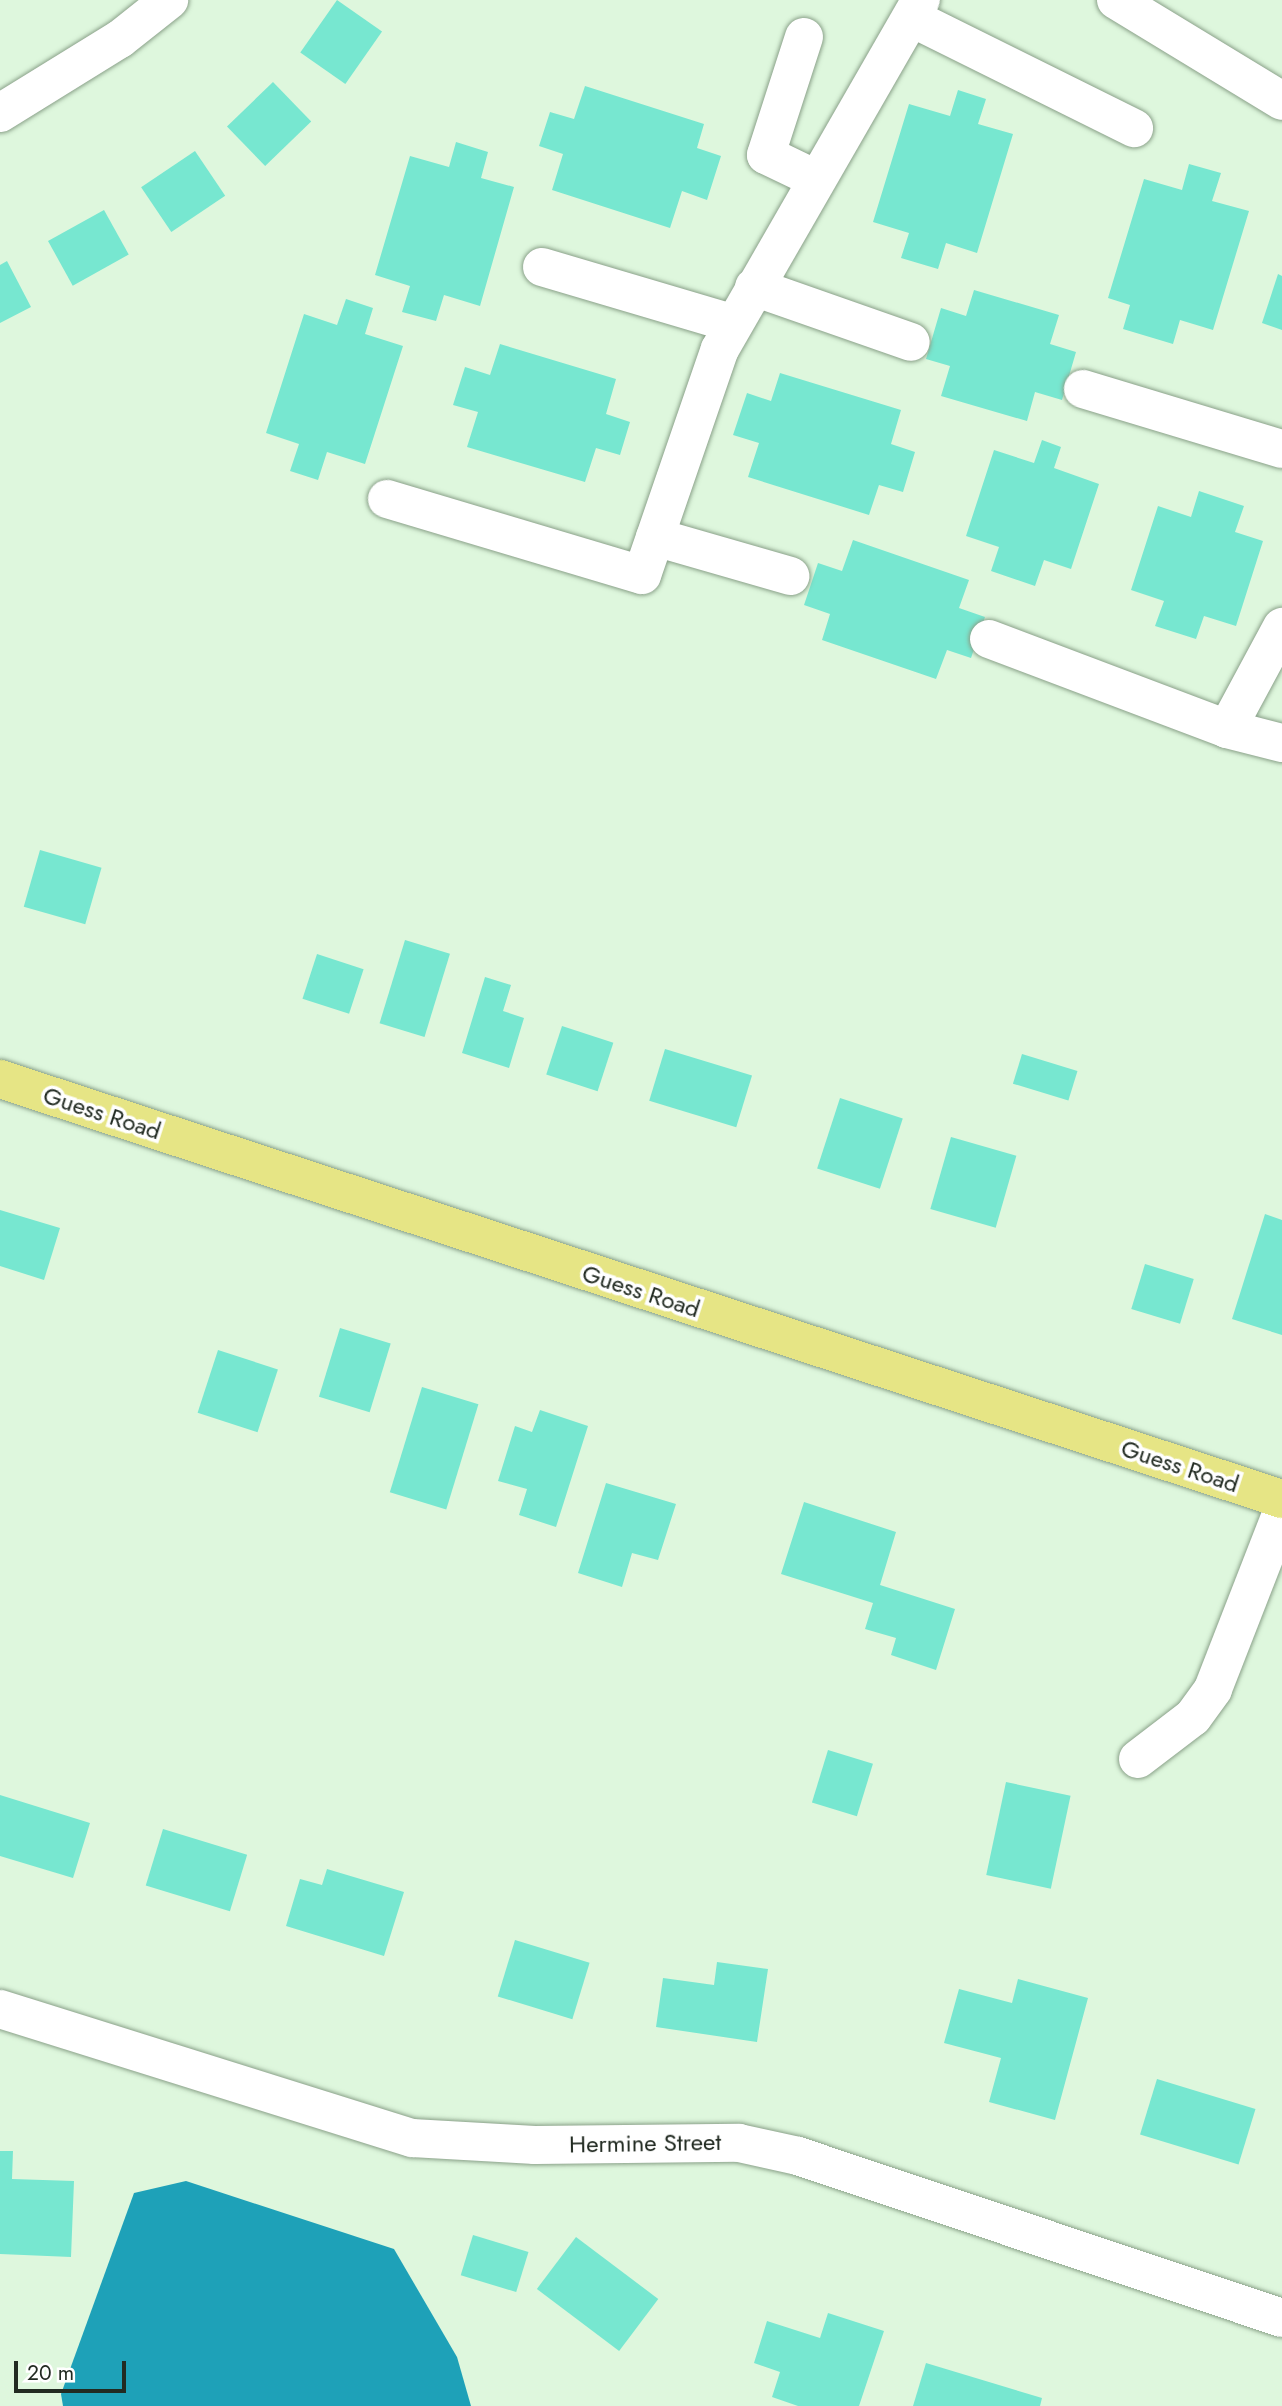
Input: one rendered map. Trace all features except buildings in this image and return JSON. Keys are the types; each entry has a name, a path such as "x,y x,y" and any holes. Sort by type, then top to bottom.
{"main road":[{"name":"Guess Road","path":"0,1079 1282,1499"}],"street":[{"path":"0,113 120,39 169,0"},
{"path":"1116,0 1282,102"},
{"path":"387,499 642,575 734,324 816,178 917,9 1135,128"},
{"path":"804,37 766,155 816,178"},
{"path":"542,267 734,324"},
{"path":"754,287 911,342"},
{"path":"1083,389 1282,449"},
{"path":"655,537 790,576"},
{"path":"1227,729 1282,627"},
{"path":"989,639 1227,729 1282,743"},
{"path":"1138,1759 1194,1717 1213,1689 1282,1512"},
{"name":"Hermine Street","path":"0,2009 412,2138 535,2145 739,2143 798,2156 1282,2318"}],"water":[{"path":"186,2181 394,2249 457,2357 471,2406 63,2406 61,2394 134,2193"}]}
